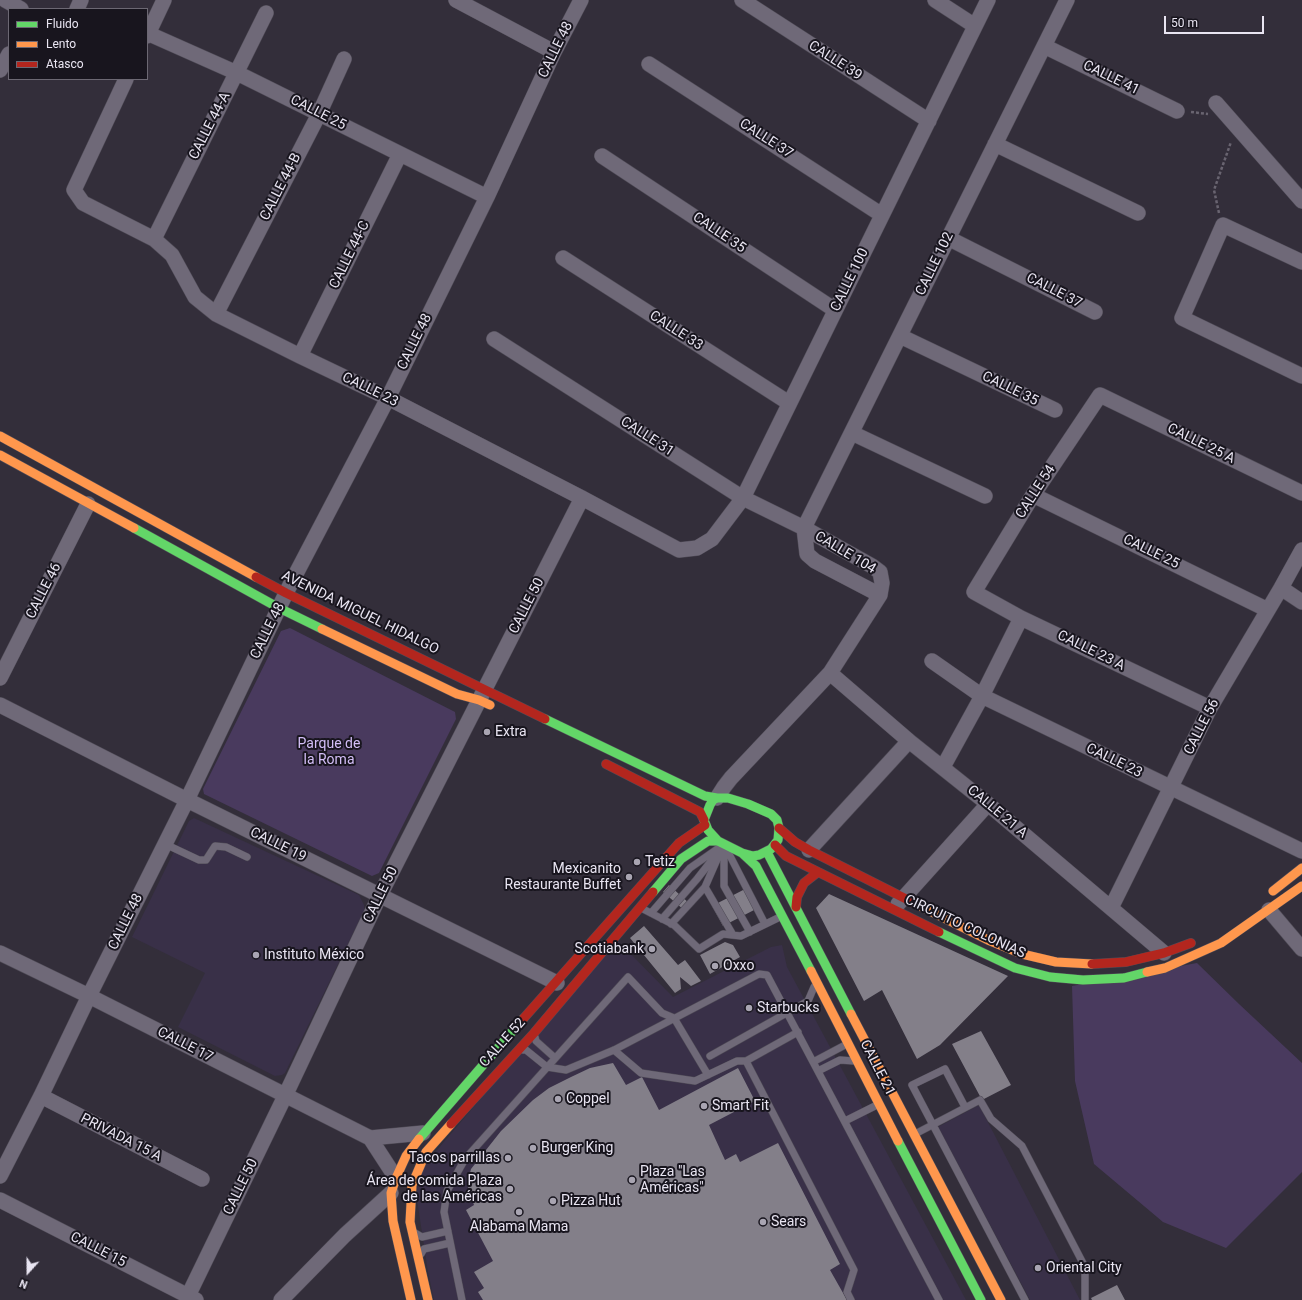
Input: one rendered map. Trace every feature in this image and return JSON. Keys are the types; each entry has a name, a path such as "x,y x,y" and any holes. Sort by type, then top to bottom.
{"street":[{"path":"5,0 20,8"},
{"path":"148,32 164,0"},
{"path":"456,0 554,52"},
{"name":"CALLE 48","path":"0,1176 187,800 286,593 388,398 487,196 554,52 581,0"},
{"name":"CALLE 39","path":"742,0 928,121"},
{"path":"934,0 975,26"},
{"name":"CALLE 100","path":"697,548 712,539 742,498 988,0"},
{"name":"CALLE 102","path":"804,528 1067,0"},
{"name":"CALLE 44-A","path":"154,238 266,13"},
{"name":"CALLE 25","path":"148,34 237,73 487,196"},
{"name":"CALLE 41","path":"1044,46 1177,110"},
{"path":"0,70 8,56"},
{"name":"CALLE 44-B","path":"216,314 319,114 344,59"},
{"name":"CALLE 37","path":"649,64 882,215"},
{"name":"CALLE 23","path":"126,80 74,190 83,203 154,238 172,256 195,297 216,314 388,398 679,550 697,548"},
{"path":"1216,103 1302,201"},
{"path":"995,144 1138,214"},
{"name":"CALLE 44-C","path":"300,356 400,154"},
{"name":"CALLE 35","path":"602,156 835,310"},
{"path":"1302,262 1223,225 1182,318 1302,376"},
{"name":"CALLE 37","path":"948,238 1095,312"},
{"name":"CALLE 33","path":"563,258 789,403"},
{"name":"CALLE 35","path":"900,336 1055,410"},
{"name":"CALLE 31","path":"494,339 742,498 804,528"},
{"name":"CALLE 25 A","path":"1100,395 1302,493"},
{"name":"CALLE 54","path":"974,592 1033,495 1100,395"},
{"path":"852,433 985,496"},
{"name":"AVENIDA MIGUEL HIDALGO","path":"0,436 286,593 482,695 704,796 717,798"},
{"name":"AVENIDA MIGUEL HIDALGO","path":"0,455 279,608 458,694 482,695 500,710"},
{"name":"CALLE 25","path":"1033,495 1268,610"},
{"name":"CALLE 50","path":"192,1298 380,895 582,498"},
{"name":"CALLE 46","path":"0,678 88,504"},
{"name":"CALLE 104","path":"804,528 808,554 815,561 880,595"},
{"name":"CALLE 104","path":"804,528 872,566 880,572 882,583 880,595 830,673"},
{"name":"CALLE 56","path":"1111,908 1210,708 1302,550"},
{"path":"1281,588 1302,602"},
{"name":"CALLE 23 A","path":"974,592 1021,618 1210,708"},
{"path":"943,767 982,696 1021,618"},
{"name":"CALLE 23","path":"932,661 982,696 1302,851"},
{"path":"705,822 713,800 717,798 724,787 830,673"},
{"name":"CALLE 21 A","path":"830,673 909,741 988,804 1164,952"},
{"name":"CALLE 19","path":"0,705 187,800 557,983"},
{"path":"809,850 909,741"},
{"path":"599,760 700,812 708,830 721,842 742,853 753,856 767,852 775,845 778,840 779,828 777,820 771,814 742,802 728,798 717,798"},
{"path":"742,768 737,782 738,792 742,802"},
{"path":"893,910 988,804"},
{"name":"CALLE 52","path":"411,1300 392,1221 391,1193 406,1156 423,1133 557,983 631,896 679,843 705,822"},
{"name":"CIRCUITO COLONIAS","path":"779,828 796,842 809,850 988,940 1022,954 1056,962 1085,965 1126,962 1197,941"},
{"name":"CALLE 52","path":"428,1300 410,1222 412,1185 426,1152 534,1033 681,859 708,841 721,842"},
{"name":"CIRCUITO COLONIAS","path":"775,845 786,856 893,910 1015,968 1050,977 1083,980 1124,978 1164,968 1220,940 1267,903 1302,868"},
{"name":"CALLE 21","path":"767,852 796,907 856,1040 858,1062 980,1299"},
{"name":"CALLE 21","path":"742,853 756,866 816,982 856,1040 918,1118 914,1134 1001,1300"},
{"path":"796,907 797,897 804,883 818,872"},
{"name":"CIRCUITO COLONIAS","path":"1267,903 1302,886"},
{"path":"631,896 641,908"},
{"path":"1267,903 1302,949"},
{"name":"CALLE 17","path":"0,953 89,996 370,1138"},
{"name":"PRIVADA 15 A","path":"41,1096 202,1179"},
{"path":"396,1178 370,1138 423,1133"},
{"path":"924,1190 939,1181"},
{"path":"281,1300 345,1235 391,1193"},
{"name":"CALLE 15","path":"0,1200 192,1298"}],"lane":[{"path":"671,924 705,887 721,842"},
{"path":"651,913 690,868 721,842"},
{"path":"662,919 697,879 721,842"},
{"path":"721,842 765,924"},
{"path":"721,842 724,886 750,932"},
{"path":"165,844 199,860 206,860 215,846 226,848 247,857"},
{"path":"705,887 733,935"},
{"path":"641,908 671,924 699,949 724,934 741,936 782,916"},
{"path":"518,1050 526,1050 547,1067 566,1070 614,1050 759,974 767,975 940,1300"},
{"path":"462,1300 444,1212 447,1190 455,1174 465,1159 628,977 662,1013 674,1018 708,1075"},
{"path":"710,1056 808,1001 816,982"},
{"path":"614,1050 641,1073 696,1081 737,1061 746,1061 798,1032"},
{"path":"534,1033 536,1041 555,1058"},
{"path":"813,1062 856,1040"},
{"path":"818,1071 840,1060 858,1062"},
{"path":"746,1061 854,1270 847,1292 851,1300"},
{"path":"965,1108 945,1069 912,1085 918,1118 932,1125 1024,1300"},
{"path":"914,1134 980,1100 991,1119 1022,1146 1085,1267 1085,1300"},
{"path":"845,1121 879,1104"},
{"path":"411,1230 422,1237 448,1232"},
{"path":"418,1259 424,1249 450,1244"}],"path":[{"path":"1177,110 1201,114 1226,114"},
{"path":"1223,225 1214,190 1237,127"}],"shaded area":[{"name":"Instituto México","path":"194,818 359,895 364,905 364,911 285,1073 282,1075 275,1076 178,1027 205,973 132,937 189,821"},
{"path":"616,939 673,997 771,947 782,945 787,967 966,1300 434,1300 428,1272 416,1193 421,1169"},
{"path":"979,1105 1080,1300 1030,1300 938,1127"}],"green space":[{"name":"Parque de la Roma","path":"290,628 455,712 456,719 379,873 372,876 204,794 203,789 281,631"},
{"path":"1197,963 1302,1063 1302,1172 1226,1248 1163,1222 1094,1164 1075,1081 1072,986"}],"building":[{"path":"669,885 690,904 684,910 663,892"},
{"path":"747,888 758,908 723,926 712,906"},
{"path":"829,894 1008,976 940,1045 917,1059 882,990 864,1001 816,908"},
{"name":"Scotiabank","path":"644,926 678,965 685,960 701,981 691,986 680,977 681,989 675,993 630,938"},
{"name":"Oxxo","path":"725,942 733,945 740,957 710,974 700,955"},
{"path":"981,1031 1011,1085 982,1100 952,1044"},
{"name":"Plaza \"Las Américas\"","path":"613,1063 626,1085 642,1077 659,1110 738,1068 755,1101 709,1125 725,1160 736,1154 740,1162 778,1143 840,1264 830,1270 847,1300 483,1300 478,1292 484,1288 474,1272 493,1261 466,1210 474,1205 467,1184 471,1169 501,1131 533,1100 549,1088 590,1068"},
{"path":"1117,1285 1125,1300 1092,1300 1091,1298"}],"traffic: fast":[{"path":"134,528 279,608 322,629"},
{"path":"545,719 705,796 717,798"},
{"path":"742,853 753,856 759,855 771,849 778,840 779,828 777,820 771,814 748,804 728,798 717,798 713,800 710,805 704,820 708,830 718,841 742,853 756,866 811,971"},
{"path":"653,892 681,859 708,841 718,841"},
{"path":"767,852 851,1014"},
{"path":"939,932 1015,968 1050,977 1083,980 1124,978 1147,972"},
{"path":"419,1139 523,1019"},
{"path":"898,1141 981,1300"}],"traffic: slow":[{"path":"0,436 256,577"},
{"path":"0,455 134,528"},
{"path":"322,629 457,694 479,700 490,705"},
{"path":"1273,891 1302,868"},
{"path":"1147,972 1165,968 1221,943 1302,886"},
{"path":"918,905 988,940 1022,954 1056,962 1092,964"},
{"path":"811,971 898,1141"},
{"path":"851,1014 1001,1300"},
{"path":"428,1300 410,1222 412,1185 426,1152 451,1124"},
{"path":"411,1300 393,1221 391,1193 406,1156 419,1139"}],"traffic: jam":[{"path":"256,577 545,719"},
{"path":"606,764 700,812 704,820"},
{"path":"523,1019 679,843 705,825"},
{"path":"779,828 795,842 809,850 918,905"},
{"path":"775,845 786,856 939,932"},
{"path":"796,907 797,897 804,883 818,872"},
{"path":"451,1124 534,1033 653,892"},
{"path":"1092,964 1126,962 1164,953 1191,943"}],"place":[{"name":"Extra","path":"487,732"},
{"name":"Tetiz","path":"637,862"},
{"name":"Mexicanito Restaurante Buffet","path":"629,877"},
{"name":"Scotiabank","path":"652,949"},
{"name":"Instituto México","path":"256,955"},
{"name":"Oxxo","path":"715,966"},
{"name":"Starbucks","path":"749,1008"},
{"name":"Coppel","path":"558,1099"},
{"name":"Smart Fit","path":"704,1106"},
{"name":"Burger King","path":"533,1148"},
{"name":"Tacos parrillas","path":"508,1158"},
{"name":"Plaza \"Las Américas\"","path":"632,1180"},
{"name":"Área de comida Plaza de las Américas","path":"510,1189"},
{"name":"Pizza Hut","path":"553,1201"},
{"name":"Alabama Mama","path":"519,1212"},
{"name":"Sears","path":"763,1222"},
{"name":"Oriental City","path":"1038,1268"}]}
